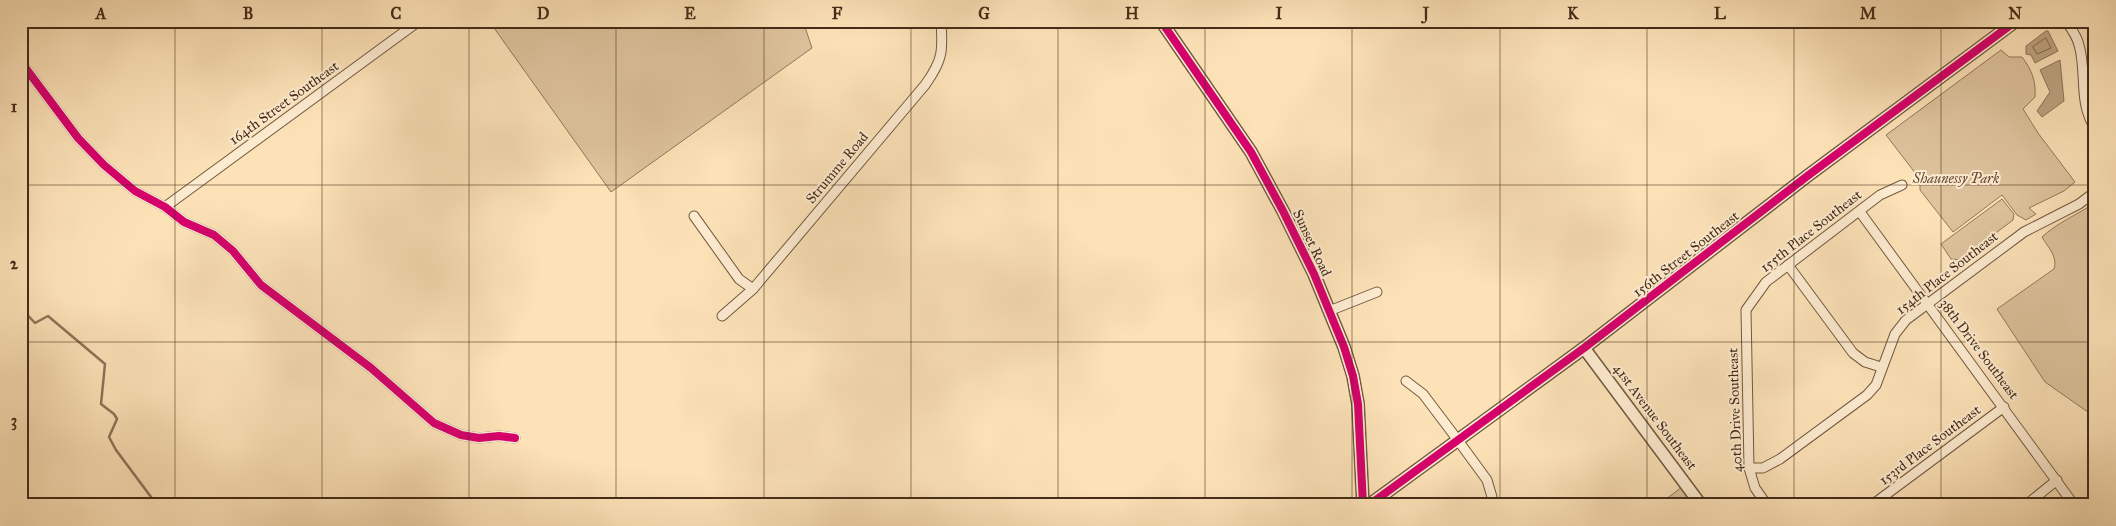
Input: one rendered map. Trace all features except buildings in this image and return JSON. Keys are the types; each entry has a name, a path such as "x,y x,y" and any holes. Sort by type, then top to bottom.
{"street":[{"name":"164th Street Southeast","path":"164,207 419,21"},
{"name":"Strumme Road","path":"722,316 752,289 926,84 938,66 942,41 941,21"},
{"name":"Sunset Road","path":"1162,21 1251,152 1283,211 1344,347 1353,376 1358,404 1363,505"},
{"name":"156th Street Southeast","path":"1369,505 1584,348 1810,174 2016,21"},
{"path":"2066,21 2080,45 2084,101 2090,121 2095,128"},
{"path":"21,62 78,138 104,165 135,191 164,207 184,222 214,235 232,251 261,286 362,360 434,423 461,435 479,438 499,436 515,438"},
{"name":"155th Place Southeast","path":"1746,310 1766,282 1880,195 1902,185"},
{"name":"154th Place Southeast","path":"1749,468 1763,468 1780,460 1867,395 1876,385 1881,367 1895,334 1906,320 1927,303 2024,232 2079,204 2095,192"},
{"name":"38th Drive Southeast","path":"1860,212 2074,505"},
{"path":"694,216 739,279 752,289"},
{"path":"1788,265 1853,353 1865,362 1881,367"},
{"path":"1329,311 1378,292"},
{"name":"40th Drive Southeast","path":"1746,310 1749,468 1755,488 1767,505"},
{"name":"41st Avenue Southeast","path":"1584,348 1701,505"},
{"path":"1406,381 1423,394 1457,439 1487,480 1492,497"},
{"name":"153rd Place Southeast","path":"1872,505 2004,407"},
{"path":"2026,505 2057,480"}],"green space":[{"path":"489,21 803,21 812,48 611,192"},
{"name":"Shaunessy Park","path":"2001,50 2009,57 2022,57 2028,66 2033,76 2035,97 2023,109 2038,133 2075,182 2064,191 2029,208 2036,214 2026,220 2017,215 2002,195 1953,232 1920,190 1920,180 1886,135"},
{"path":"2002,199 2014,214 2013,220 1960,260 1951,259 1941,244"},
{"path":"2095,203 2095,417 2045,382 1997,309 2054,269 2054,256 2042,237 2061,223"},
{"path":"1682,487 1695,505 1658,505"}],"water":[{"path":"2048,31 2058,51 2035,63 2031,55 2026,54 2026,46"},
{"path":"2060,60 2064,101 2042,117 2037,111 2050,92 2040,70"}],"waterway":[{"path":"21,308 35,323 48,316 105,364 101,404 114,414 117,419 109,437 116,450 157,505"}],"cycle path":[{"path":"1161,21 1251,152 1314,274 1344,347 1353,376 1358,404 1363,505"},
{"path":"1369,505 1584,348 1810,174 2016,21"},
{"path":"21,62 78,138 104,165 135,191 165,207 184,222 214,235 233,251 261,285 371,368 434,423 461,435 479,438 499,436 515,438"}]}
